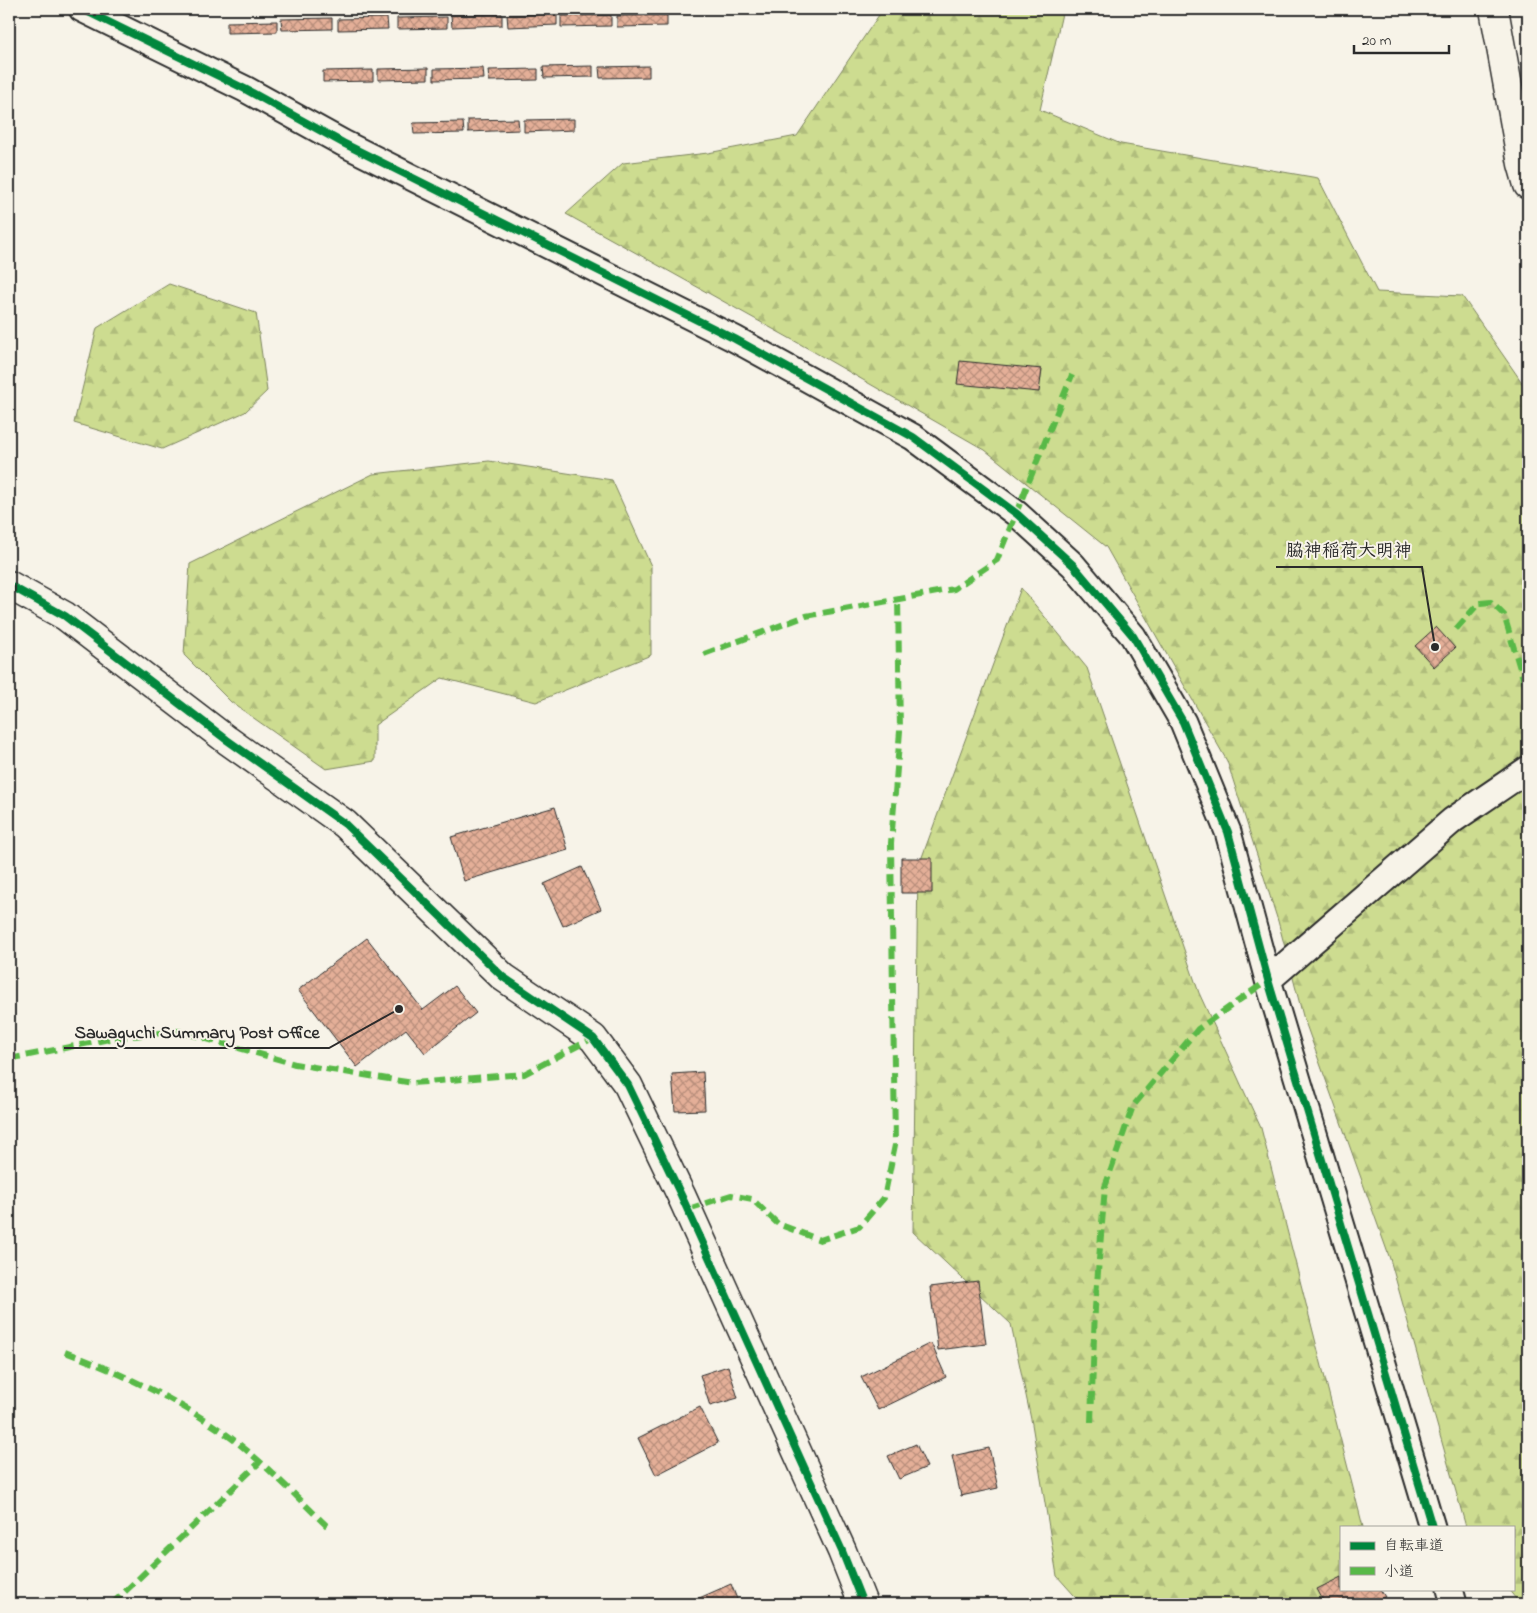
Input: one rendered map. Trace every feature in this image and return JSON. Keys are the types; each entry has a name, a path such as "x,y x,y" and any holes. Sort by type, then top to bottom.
{"main road":[{"path":"1494,9 1518,145 1528,185"},
{"path":"9,585 64,616 227,740 345,824 503,977 593,1038 628,1085 681,1195 842,1551 863,1604"}],"street":[{"path":"82,9 245,89 342,143 735,339 913,437 1017,514 1073,565 1132,636 1183,722 1228,832 1268,980 1432,1526"},
{"path":"1268,980 1453,820 1528,769"},
{"path":"1450,1590 1454,1604"}],"green space":[{"path":"883,9 1063,9 1040,110 1121,144 1318,178 1377,292 1462,296 1528,391 1528,1604 1520,1604 1509,1590 1514,1590 1514,1526 1466,1526 1390,1259 1303,1016 1278,921 1227,761 1106,547 985,450 809,349 566,214 623,163 708,153 797,136"},
{"path":"169,284 256,313 267,391 245,412 162,449 74,423 97,328"},
{"path":"489,461 612,480 651,566 651,655 536,702 442,678 375,725 375,761 326,769 231,702 184,655 190,564 373,474"},
{"path":"1021,588 1087,668 1199,993 1261,1128 1363,1526 1340,1526 1340,1590 1372,1590 1374,1604 1082,1604 1057,1576 1032,1424 1011,1324 913,1232 918,868"}],"building":[{"path":"502,14 502,25 452,27 451,15"},
{"path":"557,14 557,25 508,27 507,15"},
{"path":"611,15 611,26 561,27 561,16"},
{"path":"667,15 667,26 617,27 617,16"},
{"path":"447,17 447,28 397,29 397,18"},
{"path":"332,18 332,29 282,30 281,19"},
{"path":"387,18 388,29 338,30 338,19"},
{"path":"277,21 277,32 227,33 227,22"},
{"path":"593,66 593,77 544,78 543,67"},
{"path":"649,66 649,77 600,78 599,67"},
{"path":"428,68 428,79 378,80 378,69"},
{"path":"483,68 484,79 434,80 434,69"},
{"path":"538,69 538,80 489,81 488,70"},
{"path":"373,70 373,81 323,82 323,71"},
{"path":"518,119 519,130 468,132 468,120"},
{"path":"574,119 574,130 524,132 524,120"},
{"path":"463,122 464,133 414,134 413,123"},
{"path":"960,361 1042,369 1039,392 957,384"},
{"path":"1436,627 1455,648 1434,667 1415,646"},
{"path":"555,807 568,850 464,881 451,837"},
{"path":"901,858 932,858 932,893 901,893"},
{"path":"582,867 601,909 563,926 544,884"},
{"path":"367,938 423,1010 455,986 476,1013 425,1053 406,1029 357,1067 298,990"},
{"path":"703,1072 705,1110 675,1111 672,1074"},
{"path":"978,1281 986,1344 938,1350 930,1287"},
{"path":"931,1343 946,1377 878,1410 861,1377"},
{"path":"728,1366 738,1398 710,1406 700,1375"},
{"path":"700,1407 718,1443 656,1475 638,1438"},
{"path":"916,1444 927,1467 899,1479 888,1456"},
{"path":"989,1448 998,1488 961,1496 952,1456"},
{"path":"1340,1578 1340,1590 1381,1590 1385,1597 1372,1604 1325,1604 1317,1589"},
{"path":"731,1584 739,1604 688,1603"}],"marked path":[{"path":"704,654 806,616 954,589 997,560 1072,375"},
{"path":"688,1209 731,1195 752,1199 778,1224 820,1240 859,1227 884,1198 895,1145 891,843 900,731 898,598"},
{"path":"1456,629 1479,603 1491,602 1504,615 1528,695"},
{"path":"1091,1422 1095,1308 1105,1187 1133,1106 1198,1029 1268,980"},
{"path":"9,1059 115,1038 179,1031 295,1064 413,1083 524,1074 593,1038"},
{"path":"65,1352 133,1380 199,1416 239,1444 328,1527"},
{"path":"112,1604 259,1463"}],"cycle path":[{"path":"82,9 245,89 343,143 735,339 913,437 1017,514 1073,565 1133,636 1183,722 1228,832 1268,980 1432,1526"},
{"path":"9,585 65,616 227,740 345,824 503,977 593,1038 628,1085 681,1195 842,1551 863,1604"}],"place":[{"name":"脇神稲荷大明神","path":"1435,647"},
{"name":"Sawaguchi Summary Post Office","path":"399,1009"}]}
